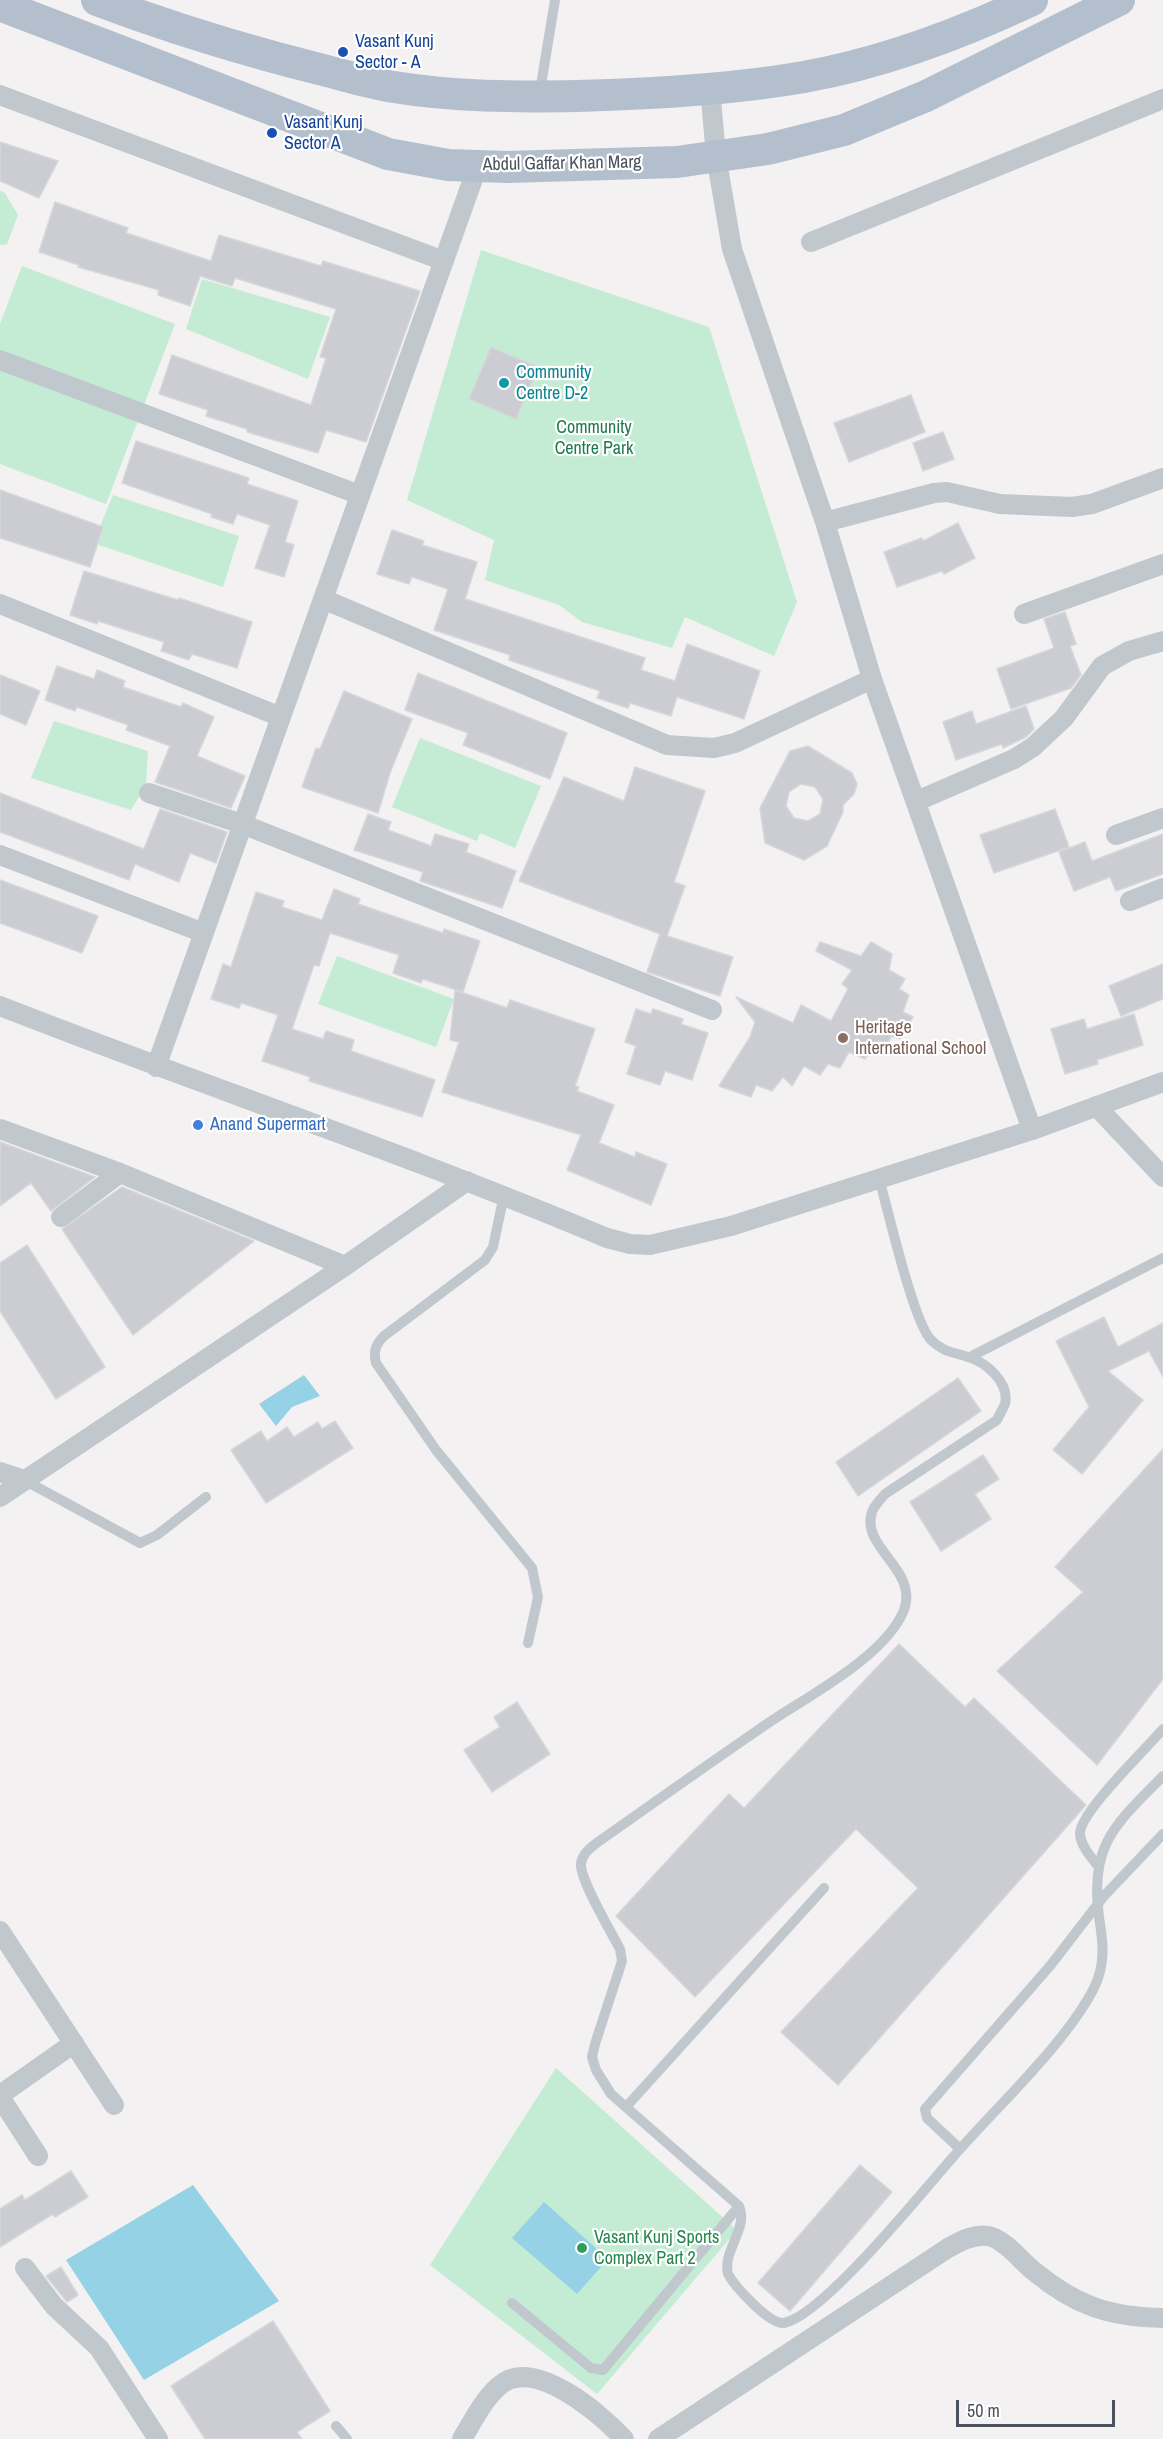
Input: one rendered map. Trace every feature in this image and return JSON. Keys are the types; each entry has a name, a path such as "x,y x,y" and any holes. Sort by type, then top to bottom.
{"main road":[{"path":"108,2 253,52 392,87 445,94 545,96 710,88 803,77 868,62 980,25 1032,0"},
{"name":"Abdul Gaffar Khan Marg","path":"0,5 388,154 448,165 508,167 677,162 768,149 844,130 926,96 1119,0"}],"street":[{"path":"710,88 716,156 732,249 825,522 872,680 917,801 1032,1130"},
{"path":"0,95 444,261"},
{"path":"811,242 1163,99"},
{"path":"156,1067 478,165"},
{"path":"0,360 360,495"},
{"path":"825,522 934,493 947,492 1000,504 1072,507 1092,504 1163,478"},
{"path":"1024,614 1163,564"},
{"path":"323,599 667,745 714,748 735,743 872,680"},
{"path":"0,604 281,717"},
{"path":"917,801 1014,759 1033,747 1064,718 1102,666 1129,651 1163,641"},
{"path":"149,793 242,824 712,1011"},
{"path":"1116,835 1163,818"},
{"path":"0,855 204,933"},
{"path":"1130,901 1163,888"},
{"path":"0,1006 156,1067 504,1195 607,1238 630,1244 650,1245 731,1226 1032,1130 1163,1082"},
{"path":"1096,1106 1160,1171"},
{"path":"0,1129 120,1173 345,1266"},
{"path":"61,1217 120,1173"},
{"path":"0,1497 345,1266 467,1181"},
{"path":"0,1472 24,1480"},
{"path":"0,1931 114,2105"},
{"path":"38,2156 0,2096 74,2043"},
{"path":"658,2439 948,2248 975,2237 990,2236 1001,2242 1054,2287 1098,2310 1137,2318 1163,2318"},
{"path":"24,2268 54,2306 99,2348 158,2439"},
{"path":"462,2439 488,2398 500,2385 513,2377 525,2376 540,2380 578,2399 624,2439"}],"lane":[{"path":"545,96 542,79 555,0"},
{"path":"879,1178 921,1323 930,1339 946,1352 970,1357 990,1368 1003,1388 1005,1403 997,1420 885,1494 872,1512 870,1526 888,1558 904,1579 907,1593 904,1611 892,1629 847,1672 788,1709 597,1842 586,1852 581,1861 585,1881 620,1949 622,1961 592,2057 602,2083 626,2107 739,2206 742,2217 728,2261 728,2274 767,2317 781,2324 796,2318 850,2273 1053,2045 1094,1989 1102,1970 1103,1956 1098,1905 1098,1866 1104,1844 1119,1819 1163,1776"},
{"path":"504,1195 493,1247 485,1260 384,1336 377,1343 375,1354 376,1363 436,1450 532,1568 538,1597 528,1643"},
{"path":"970,1357 1163,1258"},
{"path":"24,1480 140,1543 157,1534 206,1497"},
{"path":"1098,1866 1081,1841 1081,1825 1092,1808 1163,1729"},
{"path":"960,2149 927,2118 925,2109 1050,1966 1098,1905 1163,1834"},
{"path":"626,2107 824,1888"},
{"path":"512,2303 591,2368 603,2370 739,2206"},
{"path":"336,2426 347,2439"}],"green space":[{"path":"0,191 5,193 18,215 7,244 0,245"},
{"name":"Community Centre Park","path":"481,250 709,327 797,602 774,656 685,617 672,648 582,622 559,605 485,580 494,540 407,500"},
{"path":"22,266 175,324 106,504 0,464 0,324"},
{"path":"202,279 330,317 308,379 186,329"},
{"path":"113,495 239,536 223,587 93,543"},
{"path":"54,721 148,751 146,785 131,810 31,778"},
{"path":"420,738 541,786 515,848 480,833 477,841 392,807"},
{"path":"337,956 454,999 436,1047 318,1004"},
{"name":"Vasant Kunj Sports Complex Part 2","path":"556,2068 737,2230 597,2394 430,2265"}],"water":[{"path":"304,1375 320,1396 292,1407 276,1426 259,1404"},
{"path":"193,2185 279,2301 144,2380 66,2260"},
{"path":"544,2202 608,2259 577,2294 512,2238"}],"building":[{"path":"0,142 58,161 39,198 0,181"},
{"path":"55,202 128,228 126,233 211,261 219,235 321,266 323,261 420,291 366,442 326,430 318,453 247,432 247,429 206,416 208,410 159,394 172,355 311,405 326,358 320,357 336,309 235,278 232,286 200,276 190,306 158,295 159,290 78,267 79,265 39,252"},
{"name":"Community Centre D-2","path":"491,347 538,367 516,419 469,399"},
{"path":"911,395 925,432 849,462 834,423"},
{"path":"943,432 954,459 923,471 913,443"},
{"path":"136,441 249,478 247,484 298,501 285,542 294,545 284,577 255,568 270,525 237,514 233,524 211,517 212,514 122,483"},
{"path":"0,490 103,527 90,567 0,538"},
{"path":"958,523 975,558 944,574 942,571 897,587 884,552 922,538 923,541"},
{"path":"392,530 424,541 422,545 477,562 465,599 645,658 641,670 675,681 687,644 760,671 744,719 677,697 671,716 630,703 628,708 597,698 600,691 509,660 510,655 434,630 448,589 412,577 409,584 377,574"},
{"path":"84,571 252,622 237,668 192,654 189,660 161,651 164,642 98,621 97,624 70,615"},
{"path":"1065,612 1076,644 1070,646 1081,675 1071,688 1011,709 997,669 1054,648 1044,619"},
{"path":"57,666 94,679 97,670 125,681 123,687 181,707 183,703 214,717 197,756 245,776 231,808 155,782 170,746 126,730 128,725 77,707 75,711 45,700"},
{"path":"418,673 567,733 550,779 463,745 468,733 405,710"},
{"path":"0,675 40,691 26,725 0,714"},
{"path":"344,691 412,719 390,773 378,813 302,787 316,748 320,749"},
{"path":"1026,706 1034,729 1026,737 1003,748 1002,744 956,760 943,722 972,711 976,724"},
{"path":"808,746 852,773 857,784 854,794 843,805 843,812 827,846 804,860 765,843 760,808 790,751","holes":["801,784 815,787 823,799 820,814 808,821 794,818 786,806 789,792"]},
{"path":"635,767 705,791 674,882 685,886 667,936 733,957 720,996 647,972 660,934 519,881 564,777 624,801"},
{"path":"0,793 144,849 160,809 227,832 216,863 190,853 179,882 135,864 129,880 0,832"},
{"path":"1055,809 1069,847 994,873 980,835"},
{"path":"368,814 391,822 388,830 431,846 435,834 469,844 466,852 516,871 502,908 420,881 423,872 354,850"},
{"path":"1163,834 1163,874 1116,891 1110,877 1074,891 1059,852 1085,842 1092,861"},
{"path":"0,880 98,916 82,953 0,923"},
{"path":"334,889 360,899 358,904 443,933 444,929 480,941 463,992 423,979 421,983 393,973 399,955 330,933 319,966 314,965 292,1029 323,1039 326,1031 354,1040 351,1051 435,1080 422,1117 309,1081 310,1077 262,1061 278,1015 241,1003 239,1008 211,999 223,964 231,967 256,892 284,901 282,907 322,920"},
{"path":"820,942 861,956 871,942 892,954 889,970 905,979 899,989 909,995 903,1012 913,1017 901,1039 891,1036 888,1044 878,1041 865,1059 849,1052 840,1068 828,1064 820,1075 804,1066 792,1086 783,1077 772,1091 756,1085 751,1097 719,1086 750,1037 755,1022 736,997 793,1023 801,1005 831,1021 848,989 842,984 852,970 816,951"},
{"path":"1163,964 1163,999 1121,1016 1109,986"},
{"path":"455,990 507,1008 510,1000 595,1029 575,1086 579,1087 577,1091 614,1105 599,1143 635,1157 636,1152 667,1164 651,1205 567,1170 581,1135 442,1092 459,1042 450,1040"},
{"path":"636,1009 651,1014 653,1009 683,1019 681,1024 708,1033 692,1080 665,1071 660,1085 627,1074 636,1046 625,1042"},
{"path":"1134,1014 1143,1045 1097,1060 1098,1064 1065,1074 1051,1029 1084,1019 1087,1029"},
{"path":"0,1142 95,1177 51,1211 31,1183 0,1206"},
{"path":"122,1187 254,1241 133,1335 62,1229"},
{"path":"27,1245 105,1367 56,1399 0,1311 0,1263"},
{"path":"1104,1317 1118,1347 1163,1323 1163,1377 1149,1351 1108,1371 1143,1400 1082,1474 1053,1450 1089,1407 1056,1341"},
{"path":"958,1378 981,1411 858,1496 836,1462"},
{"path":"335,1421 353,1448 266,1503 231,1450 261,1431 267,1441 287,1427 294,1437 318,1422 322,1429"},
{"path":"1163,1449 1163,1679 1097,1765 997,1671 1083,1592 1055,1567"},
{"path":"983,1455 999,1479 975,1494 991,1519 941,1551 910,1502"},
{"path":"899,1644 965,1707 974,1698 1086,1805 838,2085 781,2032 918,1888 856,1829 695,1997 616,1916 729,1794 744,1808"},
{"path":"517,1702 550,1754 492,1792 464,1750 500,1727 494,1717"},
{"path":"860,2165 892,2192 790,2311 758,2283"},
{"path":"71,2171 88,2197 55,2217 53,2214 0,2247 0,2209 22,2195 25,2200"},
{"path":"61,2267 78,2295 67,2302 46,2276"},
{"path":"273,2321 330,2411 297,2432 302,2439 205,2439 171,2386"}],"place":[{"name":"Vasant Kunj Sector - A","path":"343,52"},
{"name":"Vasant Kunj Sector A","path":"272,133"},
{"name":"Community Centre D-2","path":"504,383"},
{"name":"Heritage International School","path":"843,1038"},
{"name":"Anand Supermart","path":"198,1125"},
{"name":"Vasant Kunj Sports Complex Part 2","path":"582,2248"}]}
